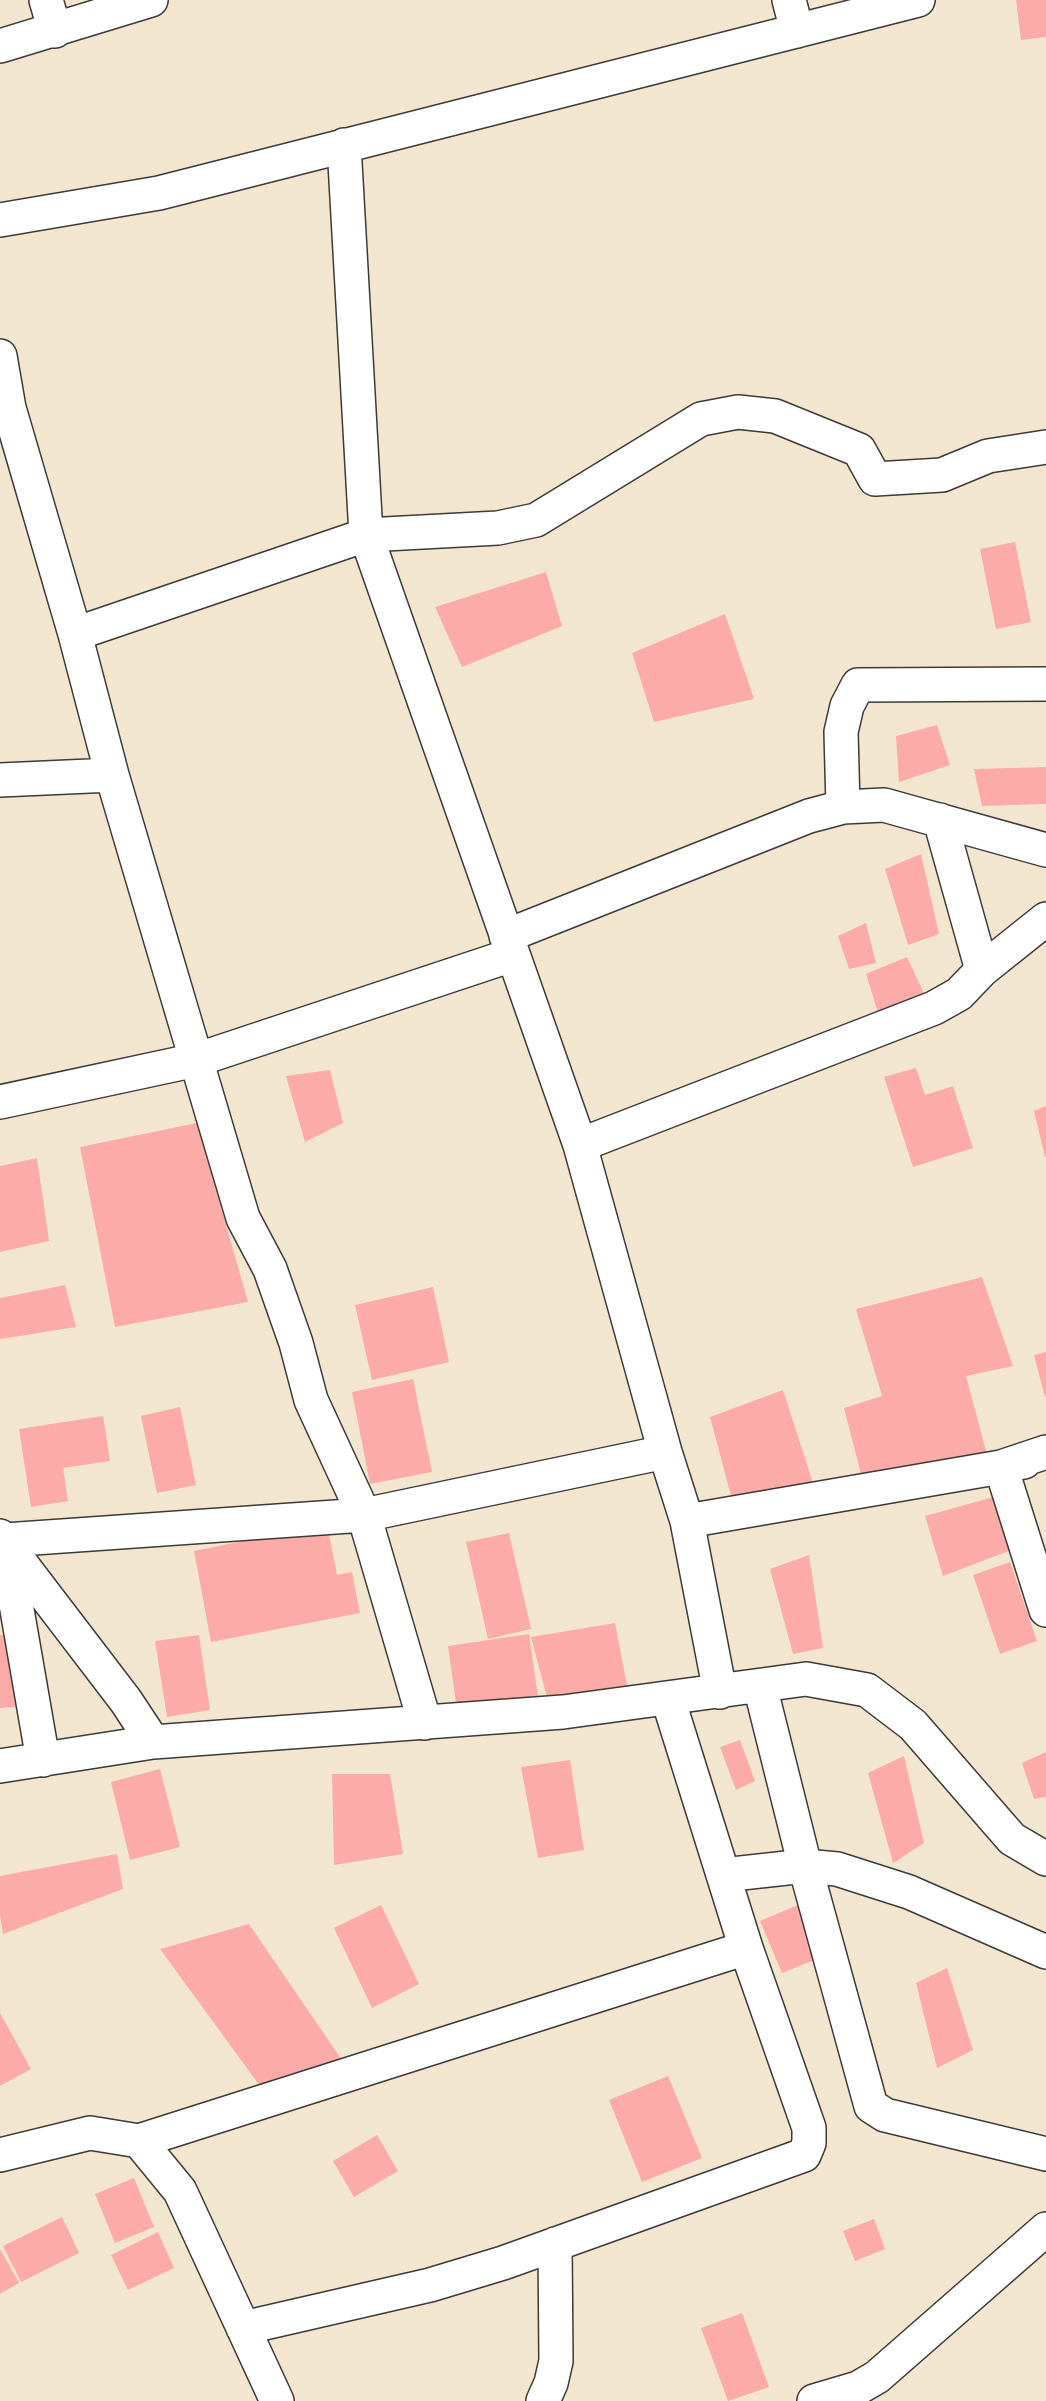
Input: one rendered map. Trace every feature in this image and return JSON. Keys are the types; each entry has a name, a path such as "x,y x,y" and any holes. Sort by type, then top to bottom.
{"street":[{"path":"46,0 55,31"},
{"path":"0,46 151,0"},
{"path":"0,220 159,193 344,145 793,15 918,0"},
{"path":"344,145 366,535 580,1145 665,1452 687,1521 720,1692"},
{"path":"0,356 9,408 75,634 112,775 243,1218 270,1269 296,1343 311,1400 364,1515 425,1723"},
{"path":"75,634 366,535 498,528 536,520 700,419 738,412 775,416 859,450 875,479 942,475 987,456 1046,447"},
{"path":"843,807 841,732 847,706 858,685 1046,684"},
{"path":"0,780 112,775"},
{"path":"0,1102 196,1060 509,946 809,816 843,807 884,805 1046,850"},
{"path":"940,820 982,970"},
{"path":"580,1145 934,1008 959,994 982,970 1046,919"},
{"path":"2,1531 364,1515 665,1452"},
{"path":"1001,1467 1046,1452"},
{"path":"687,1521 1046,1458"},
{"path":"1001,1467 1046,1610"},
{"path":"2,1531 126,1701 153,1742"},
{"path":"2,1531 43,1760"},
{"path":"0,1766 153,1742 563,1713 806,1679 867,1690 913,1725 1012,1839 1046,1860"},
{"path":"760,1686 805,1866 871,2106 885,2115 1046,2154"},
{"path":"243,2328 430,2285 503,2263 804,2155 809,2143 809,2128 746,1948 668,1699"},
{"path":"723,1875 805,1866 837,1869 909,1892 1046,1952"},
{"path":"0,2155 90,2133 138,2141 746,1948"},
{"path":"138,2141 180,2191 277,2401"},
{"path":"814,2401 858,2388 878,2377 1046,2229"},
{"path":"543,2401 551,2383 556,2361 555,2244"}],"building":[{"path":"1016,0 1046,0 1046,37 1021,40"},
{"path":"1015,542 1031,622 996,629 980,549"},
{"path":"546,572 562,626 462,667 435,607"},
{"path":"725,614 754,699 654,722 632,653"},
{"path":"937,725 950,765 899,782 896,736"},
{"path":"1046,767 1046,804 982,806 974,769"},
{"path":"921,854 939,934 908,945 885,869"},
{"path":"866,923 876,963 849,969 838,936"},
{"path":"907,957 928,1002 878,1013 866,974"},
{"path":"916,1068 925,1095 953,1086 973,1148 913,1167 884,1077"},
{"path":"330,1070 343,1123 305,1142 286,1076"},
{"path":"1046,1106 1046,1157 1045,1157 1034,1111"},
{"path":"197,1123 248,1302 115,1327 80,1147"},
{"path":"37,1158 49,1241 0,1252 0,1166"},
{"path":"982,1277 1013,1366 966,1376 986,1451 864,1486 844,1408 882,1396 856,1309"},
{"path":"65,1285 76,1327 0,1339 0,1298"},
{"path":"433,1287 449,1362 372,1380 355,1305"},
{"path":"1046,1352 1046,1397 1045,1397 1034,1355"},
{"path":"413,1379 432,1472 370,1484 352,1392"},
{"path":"783,1390 813,1483 733,1503 710,1417"},
{"path":"180,1407 196,1485 157,1493 141,1416"},
{"path":"103,1416 110,1461 63,1468 68,1501 31,1507 19,1429"},
{"path":"997,1496 1014,1549 943,1576 925,1516"},
{"path":"327,1524 337,1575 352,1572 360,1613 211,1642 194,1551"},
{"path":"509,1533 531,1629 488,1639 466,1542"},
{"path":"809,1555 823,1648 793,1654 770,1569"},
{"path":"1010,1562 1037,1641 1000,1654 973,1575"},
{"path":"615,1623 629,1696 550,1709 531,1637"},
{"path":"14,1634 23,1706 0,1708 0,1635"},
{"path":"529,1634 539,1704 458,1717 448,1646"},
{"path":"199,1635 210,1710 167,1717 155,1641"},
{"path":"740,1740 755,1781 736,1790 720,1747"},
{"path":"1046,1752 1046,1797 1034,1799 1022,1763"},
{"path":"904,1756 924,1843 893,1863 868,1773"},
{"path":"570,1760 584,1850 538,1858 521,1767"},
{"path":"160,1769 180,1847 130,1860 111,1782"},
{"path":"332,1774 390,1774 403,1854 334,1865"},
{"path":"117,1854 123,1889 3,1934 0,1916 0,1876"},
{"path":"800,1904 822,1957 782,1973 760,1921"},
{"path":"381,1905 419,1984 372,2008 334,1928"},
{"path":"249,1924 344,2063 265,2093 160,1949"},
{"path":"947,1968 973,2050 937,2068 916,1983"},
{"path":"0,2013 31,2069 0,2086"},
{"path":"668,2076 702,2158 642,2182 609,2100"},
{"path":"377,2135 398,2171 354,2197 333,2161"},
{"path":"134,2178 154,2227 115,2243 95,2194"},
{"path":"62,2217 79,2253 21,2282 3,2246"},
{"path":"874,2219 885,2249 855,2261 843,2231"},
{"path":"158,2232 174,2268 128,2290 111,2255"},
{"path":"0,2249 19,2283 0,2294"},
{"path":"742,2313 769,2387 728,2401 701,2328"}]}
